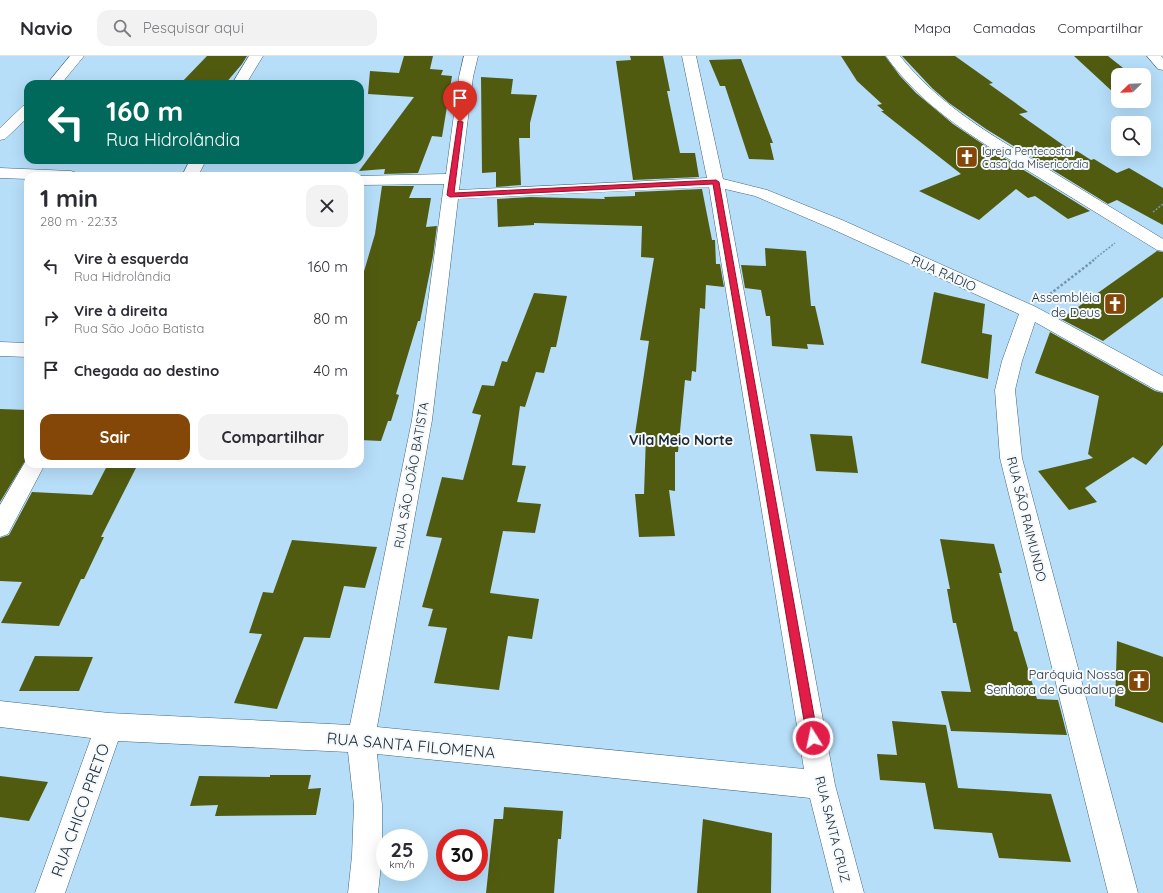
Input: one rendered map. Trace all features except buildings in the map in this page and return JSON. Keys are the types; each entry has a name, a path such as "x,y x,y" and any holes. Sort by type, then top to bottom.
{"street":[{"path":"57,80 77,56"},
{"path":"241,80 256,56"},
{"name":"RUA SÃO JOÃO BATISTA","path":"363,893 367,856 368,805 361,739 422,420 466,77 471,56"},
{"name":"RUA SANTA CRUZ","path":"689,56 716,182 821,785 849,893"},
{"path":"892,56 907,74 944,108 979,134 1163,246"},
{"path":"1154,56 1163,66"},
{"path":"0,136 24,113"},
{"path":"0,172 24,173"},
{"name":"RUA RADIO","path":"364,180 452,187 716,182 761,193 1029,311 1163,385"},
{"name":"RUA SÃO RAIMUNDO","path":"1029,311 1012,361 1005,390 1011,458 1123,893"},
{"path":"0,349 24,350"},
{"path":"0,527 32,468"},
{"name":"RUA SANTA FILOMENA","path":"0,714 109,727 361,739 821,785"},
{"name":"RUA CHICO PRETO","path":"50,893 109,727"}],"path":[{"path":"1029,311 1163,204"}],"place":[{"name":"Igreja Pentecostal Casa da Misericórdia","path":"967,157"},
{"name":"Assembléia de Deus","path":"1115,304"},
{"name":"Paróquia Nossa Senhora de Guadalupe","path":"1139,681"}],"district":[{"name":"Vila Meio Norte","path":"681,440"}],"route":[{"path":"460,122 450,195 716,182 813,738"}]}
